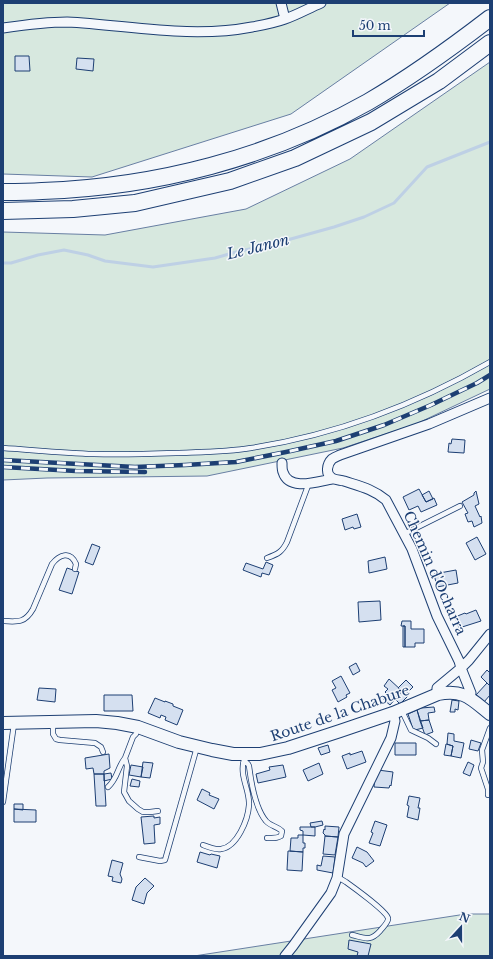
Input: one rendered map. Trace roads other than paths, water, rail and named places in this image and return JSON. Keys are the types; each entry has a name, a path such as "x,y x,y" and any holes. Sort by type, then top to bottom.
{"highway":[{"path":"3,192 69,190 138,182 228,162 260,151 292,139 367,102 425,66 490,18"},
{"path":"3,211 73,209 135,203 230,181 295,158 371,122 439,81 490,45"}],"main road":[{"name":"Route de la Chabure","path":"9,722 110,722 138,728 198,747 244,757 288,748 397,711 438,694 453,692 470,697 490,714"}],"street":[{"path":"281,3 285,19"},
{"path":"3,28 29,24 66,22 171,31 211,32 252,27 285,19 321,3"},
{"path":"332,478 328,475 327,470 329,463 333,458 429,424 490,398"},
{"name":"Chemin d'Ocharra","path":"282,463 283,473 292,483 309,483 332,478 366,488 379,494 386,500 417,561 437,616 459,661 471,693 470,697"},
{"path":"438,694 437,688 469,660 490,634"},
{"path":"285,956 294,946 331,893 337,878 344,834 391,738 397,711"}],"lane":[{"path":"3,448 94,454 159,454 258,447 319,434 366,419 446,387 490,362"},
{"path":"267,558 284,549 309,483"},
{"path":"404,534 460,506"},
{"path":"3,621 16,622 23,620 30,615 52,564 56,559 67,555 73,558 76,564 75,569"},
{"path":"397,711 402,714 410,730 428,738 436,744"},
{"path":"3,802 9,722"},
{"path":"53,722 53,734 56,739 95,743 101,747 104,752"},
{"path":"108,787 114,781 133,736 136,734 138,728"},
{"path":"488,795 488,789 481,768 483,762 482,750 490,728"},
{"path":"138,857 160,861 165,860 198,747"},
{"path":"244,757 248,764 261,814 266,822 282,831 281,836 276,839 267,838"},
{"path":"203,845 219,850 227,847 237,838 245,824 249,805 242,768 244,757"},
{"path":"125,758 126,766 124,792 129,801 135,807 144,812 158,811"},
{"path":"337,878 346,882 386,914 388,918 385,924 373,937 370,938 352,935"}],"waterway":[{"name":"Le Janon","path":"3,263 11,263 38,255 64,250 88,255 105,261 153,267 215,258 280,242 364,217 394,203 427,167 490,142"}],"railway":[{"path":"3,460 135,467 236,462 336,441 384,425 431,405 477,383 490,375"},
{"path":"3,467 76,471 145,472"}]}
